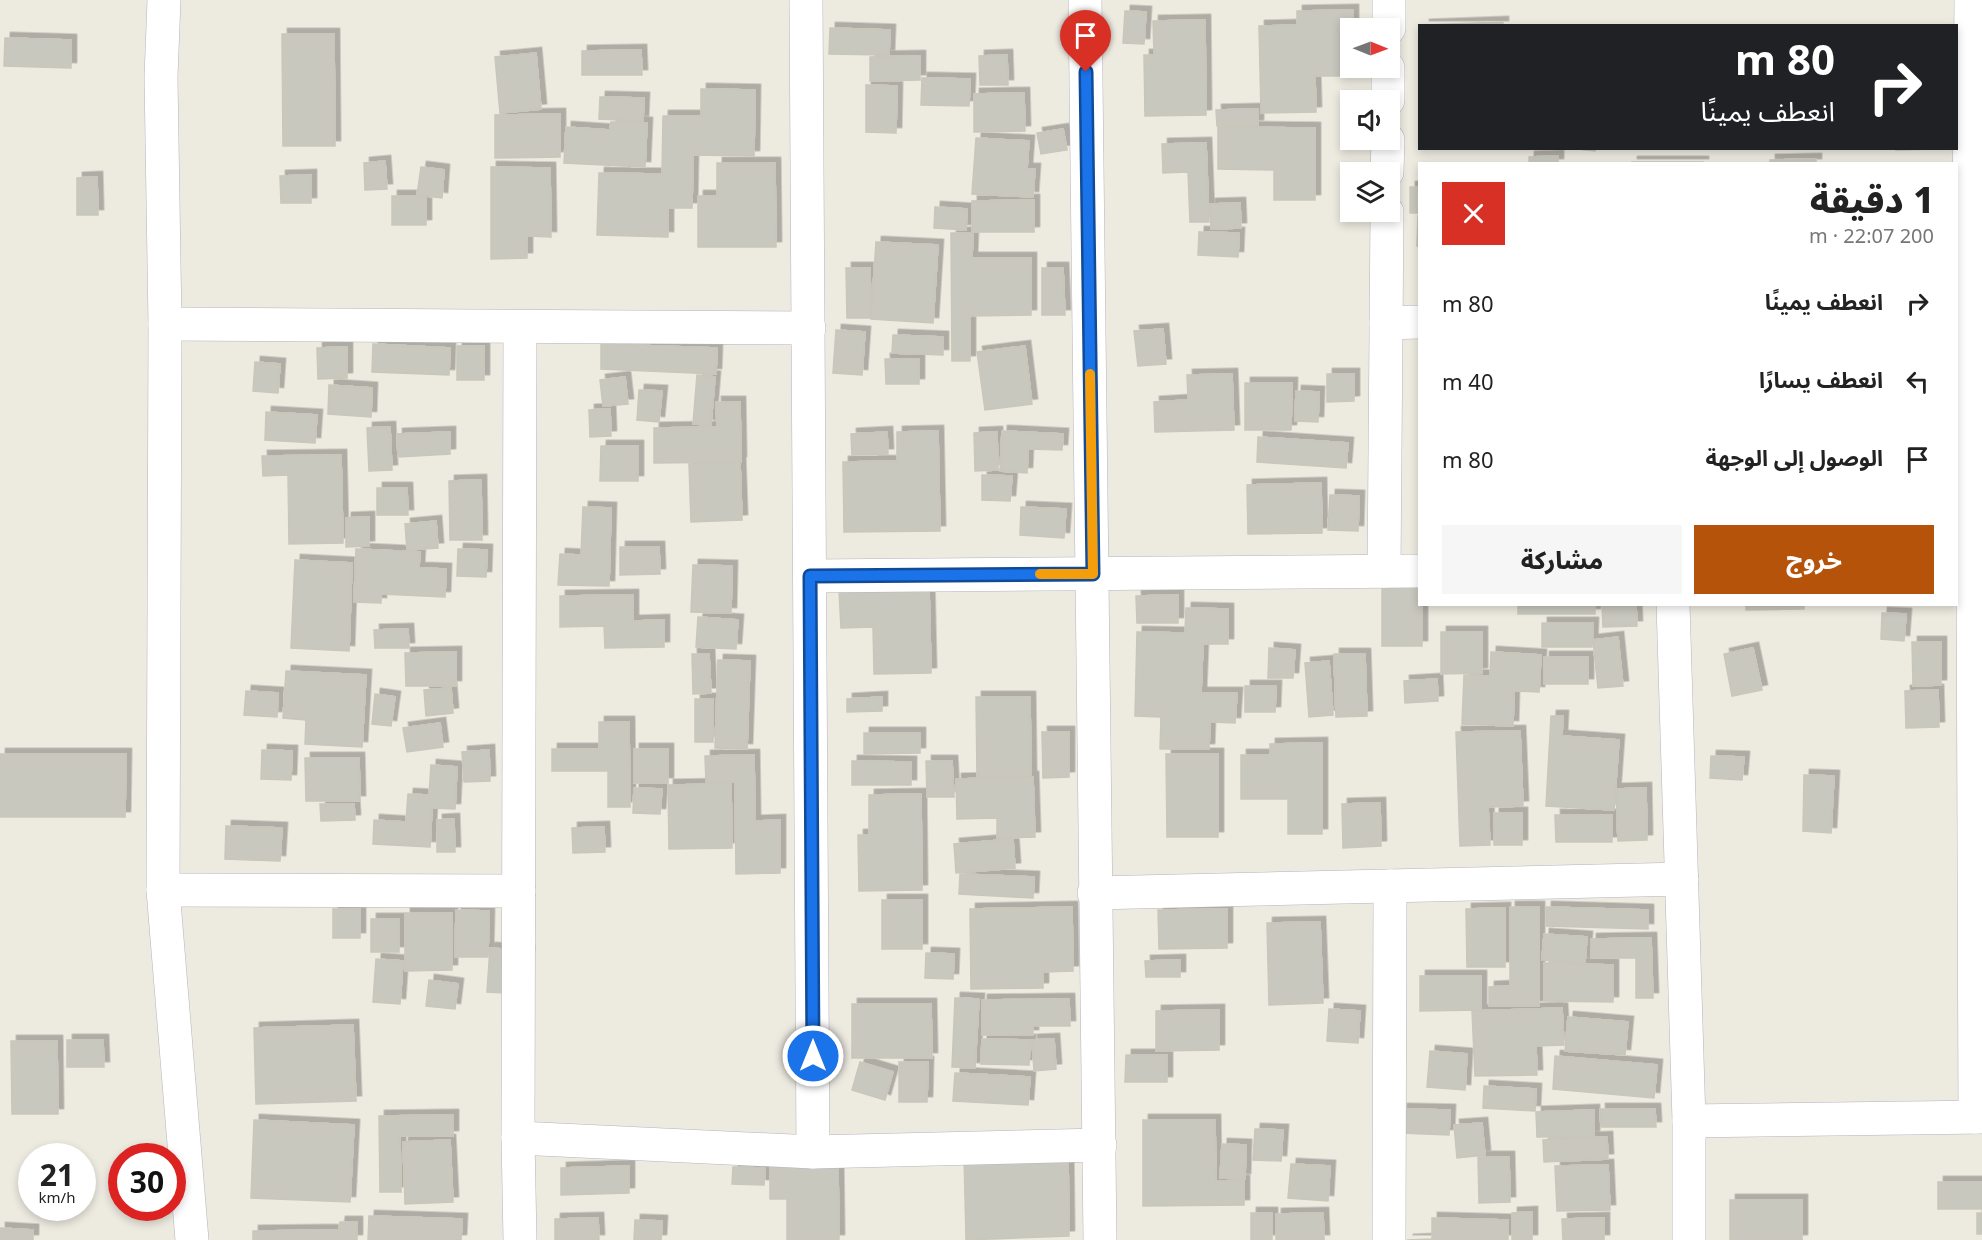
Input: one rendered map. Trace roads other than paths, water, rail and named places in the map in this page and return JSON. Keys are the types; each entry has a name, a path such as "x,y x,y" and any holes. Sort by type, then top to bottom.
{"street":[{"path":"164,0 161,77 165,324 163,890 192,1240"},
{"path":"806,0 813,1152"},
{"path":"1085,0 1093,574 1094,893 1100,1240"},
{"path":"1389,0 1389,18"},
{"path":"1689,1121 1979,1117 1978,569 1962,319 1971,0"},
{"path":"1384,572 1387,222"},
{"path":"1386,323 1418,322"},
{"path":"165,324 809,328"},
{"path":"520,327 518,1138 520,1240"},
{"path":"810,576 1418,571"},
{"path":"1673,606 1689,1121 1689,1240"},
{"path":"1094,893 1682,879"},
{"path":"1389,1240 1390,886"},
{"path":"163,890 519,891"},
{"path":"518,1138 813,1152 1100,1145"}]}
